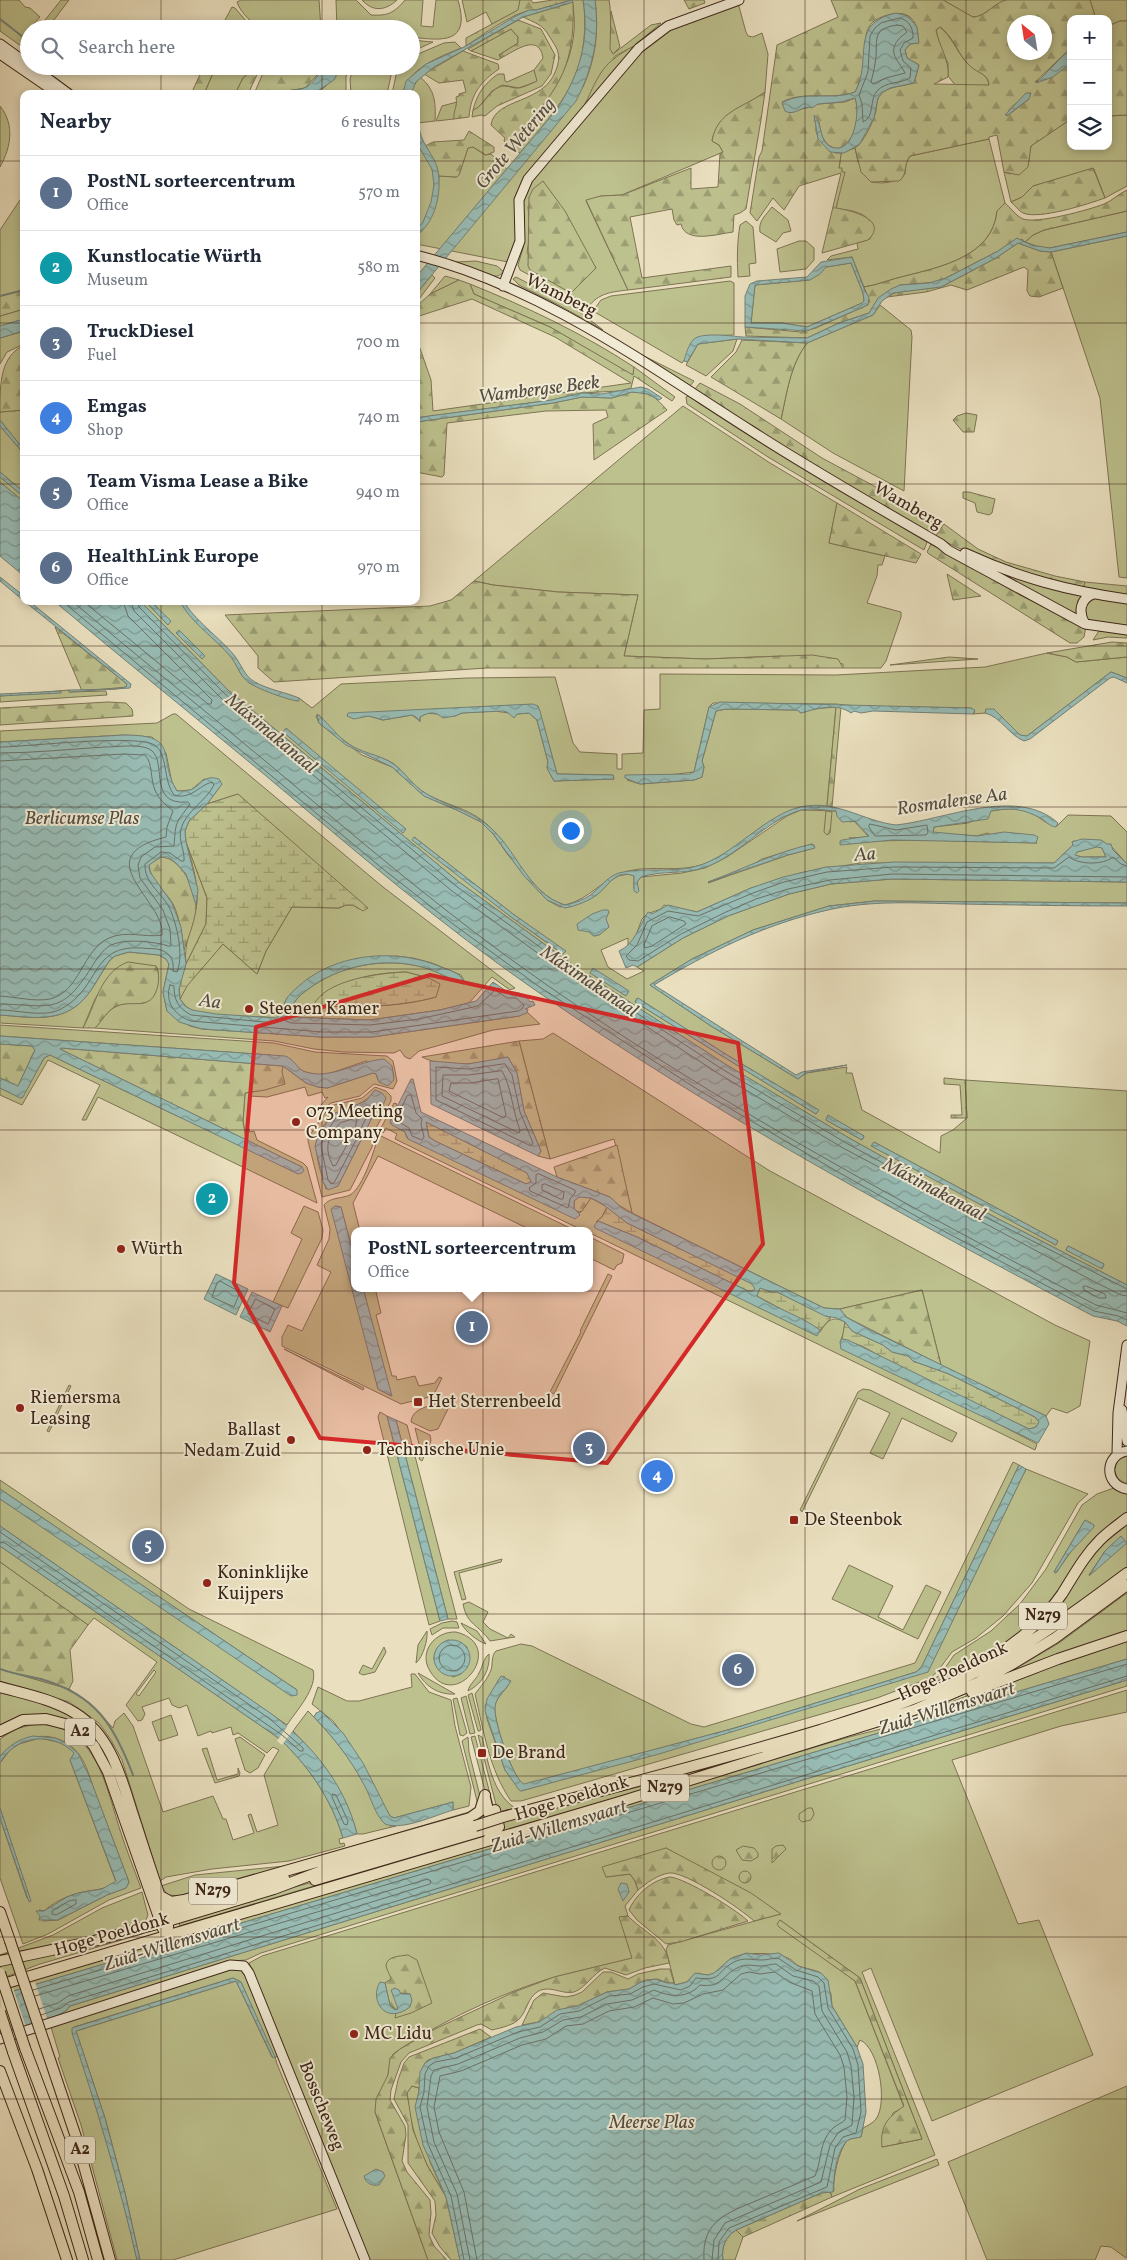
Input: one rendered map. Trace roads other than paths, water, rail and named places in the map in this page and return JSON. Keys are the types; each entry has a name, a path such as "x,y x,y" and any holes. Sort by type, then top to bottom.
{"highway":[{"name":"N279","path":"954,1682 1004,1650 1036,1623 1060,1595 1089,1553 1106,1534 1127,1518"},
{"name":"Hoge Poeldonk","path":"0,1961 94,1941 164,1922 274,1889 327,1869 503,1817 669,1774 883,1710 954,1682 1008,1655 1050,1630 1127,1573"},
{"name":"Hoge Poeldonk","path":"0,1985 484,1842 914,1710 979,1682 1038,1649 1127,1586"},
{"name":"N279","path":"942,1698 956,1698 1058,1659 1127,1636"},
{"name":"A2","path":"0,1687 36,1697 65,1708 85,1720 96,1730 110,1751 118,1771 162,1901 167,1936"},
{"name":"A2","path":"0,1731 23,1720 46,1719 69,1725 86,1737 94,1746 108,1772 164,1922"},
{"name":"N279","path":"162,1901 184,1900 470,1818 480,1811 488,1794"},
{"name":"N279","path":"274,1889 330,1876 485,1830 491,1822 488,1794"},
{"path":"484,1842 499,1827 488,1794"},
{"name":"N279","path":"162,1901 172,1910 181,1909 282,1879 327,1869"},
{"name":"A2","path":"0,1912 76,2137 110,2260"},
{"name":"A2","path":"0,1973 79,2192 98,2260"},
{"name":"A2","path":"0,2012 64,2196 83,2260"},
{"path":"0,2072 43,2187 67,2260"}],"street":[{"name":"Wamberg","path":"739,0 689,18 653,36 639,48 528,178 519,200 520,242 503,286 541,302 603,334 779,449 942,544 1028,579 1093,594 1127,599"},
{"path":"0,44 20,58"},
{"path":"0,54 20,68"},
{"path":"30,75 52,90"},
{"path":"43,75 64,90"},
{"path":"421,256 503,286"},
{"name":"Wamberg","path":"942,544 948,550 1085,624 1127,630"},
{"path":"1085,624 1081,617 1081,606 1086,597 1093,594"},
{"path":"1118,1454 1118,1413 1127,1345"},
{"path":"1121,1395 1127,1441"},
{"path":"1127,1451 1118,1454 1110,1463 1110,1477 1116,1485 1127,1489"},
{"name":"Bosscheweg","path":"0,2039 230,1964 244,1966 249,1973 365,2260"}],"water":[{"path":"572,0 573,2 523,17 434,67 416,82 413,90 404,90 406,81 413,75 420,75 420,69 426,64 466,46 514,17 529,10 536,10"},
{"path":"583,0 595,0 597,27 594,52 587,76 576,101 420,289 420,272 557,109 565,96 581,57 584,44 585,15"},
{"path":"896,13 908,16 917,27 919,43 910,44 905,50 907,58 919,65 914,83 890,88 883,92 878,98 874,118 859,145 844,153 830,152 818,139 814,115 817,118 826,143 830,147 842,147 848,143 852,136 857,111 855,98 841,102 818,104 812,108 809,107 792,112 785,111 782,103 799,97 837,96 855,92 860,80 867,34 872,25 881,18"},
{"path":"1067,52 1067,66 1053,77 1036,83"},
{"path":"336,75 334,80 319,90 291,90 307,87 318,76"},
{"path":"1026,93 1031,93 1029,99 1008,115 1005,115"},
{"path":"420,133 437,167 439,185 433,214 429,223 420,232 420,226 431,202 434,185 432,169 420,149"},
{"path":"1127,232 1127,236 1051,252 1040,251 1018,243 996,258 941,287 893,293 882,301 873,315 807,343 737,339 698,344 687,362 684,361 692,341 703,336 807,338 839,323 869,313 878,298 891,289 900,285 929,283 946,278 998,251 1017,238 1031,245 1050,248"},
{"path":"852,257 869,297 868,305 807,331 745,327 745,296 750,284 757,281 807,277 821,262","holes":["851,263 863,293 864,301 862,303 807,327 782,323 751,323 755,285 810,280 820,274 826,267"]},
{"path":"20,320 20,332 0,338 0,326"},
{"path":"641,387 662,398 659,400 648,394 632,392 612,398 582,397 553,403 420,421 420,417 552,400 581,393 602,394"},
{"path":"0,420 20,445 20,449 0,426"},
{"path":"0,472 20,489 20,494 0,477"},
{"path":"0,482 20,499 20,573 0,556"},
{"path":"0,577 20,593 20,598 0,581"},
{"path":"29,605 34,605 131,684 130,688 117,689 126,687 127,684"},
{"name":"Máximakanaal","path":"59,605 144,605 229,691 459,882 577,968 725,1064 849,1138 944,1191 1127,1285 1127,1326 1117,1321 1093,1316 881,1202 741,1122 605,1037 467,941"},
{"path":"149,605 154,605 171,621 168,625"},
{"path":"182,605 186,605 228,649 251,680 299,698 299,701 273,694 248,682 242,676 230,656 203,630"},
{"path":"179,630 205,656 202,659 176,633"},
{"path":"1111,672 1127,678 1127,683 1114,677 1110,678 1030,739 1024,741 1014,735 996,718 985,713 986,709 994,709 1020,735 1027,736"},
{"path":"114,689 69,692 69,690"},
{"path":"61,691 61,693 0,696 0,694"},
{"path":"720,702 971,708 975,710 973,714 873,711 861,713 854,711 851,713 833,707 819,708 801,713 797,710 726,709 716,711 702,761 704,767 702,777 694,780 640,784 625,778 625,775 690,774 694,772 709,707"},
{"path":"533,704 538,706 540,711 557,774 613,775 614,779 554,781 547,768 548,762 537,720 529,713 517,714 514,718 503,711 462,713 443,718 432,713 420,717 420,722 412,715 383,720 369,716 354,719 347,716 348,713"},
{"path":"317,714 347,743 392,763 431,797 468,813 486,824 503,841 534,884 553,900 565,905 577,902 592,894 615,874 640,870 685,869 706,863 729,850 765,824 788,811 800,807 813,805 837,808 896,825 980,808 1022,807 1041,812 1058,823 1056,827 1023,811 1011,809 998,810 991,811 988,819 934,827 933,832 977,836 1004,832 1034,835 1038,837 1036,843 893,840 840,845 842,840 869,836 855,821 842,822 837,816 836,811 801,810 777,821 730,854 706,867 690,871 641,877 637,882 639,891 637,893 634,891 634,876 622,874 591,899 565,908 547,900 524,876 494,835 481,822 424,796 392,767 346,745 319,723"},
{"path":"286,728 406,829 403,833 283,732"},
{"name":"Berlicumse Plas","path":"124,735 142,736 154,739 161,744 171,779 177,791 190,790 209,778 219,779 222,784 207,804 189,821 185,831 198,890 196,905 186,874 176,863 168,857 161,857 149,865 150,872 172,903 181,927 186,964 179,989 180,999 185,1006 192,1010 216,1014 276,1018 280,1014 287,998 306,980 337,964 372,956 390,956 425,961 452,971 465,983 463,984 431,970 416,966 401,963 371,964 341,971 314,985 297,998 289,1017 370,1020 440,1010 476,1001 493,982 509,993 516,992 522,994 530,1002 533,1001 535,1005 525,1009 528,1009 527,1013 519,1016 372,1037 321,1037 202,1029 179,1022 167,1011 163,992 169,964 166,959 159,955 129,952 115,956 110,960 84,999 75,1007 65,1012 45,1017 0,1015 0,742"},
{"path":"414,837 513,914 566,951 563,954 511,917 412,840"},
{"path":"1082,839 1101,840 1111,844 1113,850 1127,864 1127,882 892,879 831,884 789,894 728,916 683,938 637,967 633,965 626,968 619,951 633,939 648,912 652,914 668,905 697,912 751,888 783,877 826,867 894,862 1054,863 1073,845 1072,842","holes":["1097,847 1102,848 1106,857 1082,857 1075,855 1077,852"]},
{"path":"812,844 815,848 788,855 708,882 773,856"},
{"path":"875,901 1127,903 1127,906 877,903 844,907 782,923 738,940 654,985 796,1075 802,1072 847,1065 806,1073 798,1079 711,1026 650,985 692,959 753,930 829,906"},
{"path":"608,910 609,912 606,919 609,927 599,935 594,936 589,932 578,930 577,924 592,914"},
{"path":"593,968 629,991 626,996 590,973"},
{"path":"638,998 727,1055 819,1110 816,1114 635,1002"},
{"path":"0,1036 285,1056 291,1059 303,1071 315,1074 325,1074 384,1059 392,1066 394,1080 388,1086 379,1082 376,1074 373,1073 327,1088 306,1083 283,1066 60,1049 302,1167 304,1170 298,1174 50,1055 44,1058 23,1097 20,1098 0,1088 0,1078 18,1086 35,1050 32,1046 0,1044"},
{"path":"508,1057 517,1073 524,1111 541,1151 538,1156 431,1104 430,1061 468,1064"},
{"path":"411,1079 413,1079 421,1112 557,1177 610,1197 623,1209 824,1308 840,1309 846,1317 868,1329 1046,1416 1049,1424 1038,1443 841,1349 840,1342 842,1339 848,1340 1029,1429 1036,1427 1039,1422 1035,1417 949,1374 913,1361 908,1356 892,1352 883,1345 852,1331 845,1322 837,1318 825,1316 777,1292 760,1288 757,1296 813,1325 820,1330 817,1336 595,1228 594,1226 598,1221 637,1237 748,1291 755,1289 752,1284 627,1223 601,1203 591,1198 579,1197 574,1201 574,1208 580,1215 575,1219 408,1139 405,1132 392,1125 390,1121","holes":["426,1122 527,1173 531,1182 526,1184 435,1141 429,1137"]},
{"path":"375,1090 382,1093 386,1098 384,1104 379,1111 376,1109 367,1128 369,1132 361,1140 338,1186 328,1190 322,1180 323,1177 315,1147 318,1135 333,1114 366,1101"},
{"path":"828,1115 864,1136 862,1140 826,1120"},
{"path":"874,1142 1058,1241 1056,1245 871,1146"},
{"path":"335,1206 341,1207 351,1245 351,1286 331,1209"},
{"path":"1068,1246 1104,1264 1102,1269 1066,1250"},
{"path":"216,1274 248,1289 236,1315 204,1299"},
{"path":"252,1292 282,1306 270,1332 240,1317"},
{"path":"353,1292 364,1292 392,1396 378,1389"},
{"path":"387,1416 396,1420 448,1619 440,1621"},
{"path":"1019,1465 1026,1469 928,1672 659,1754 521,1791 505,1770 485,1711 487,1699 501,1676 511,1681 496,1703 495,1714 497,1724 509,1761 524,1784 735,1728 916,1672 922,1666"},
{"path":"0,1489 297,1690 297,1695 291,1696 0,1499"},
{"path":"1085,1520 1094,1525 1094,1527 1068,1555 1056,1573 1054,1572"},
{"path":"0,1526 273,1715 301,1739 314,1753 335,1782 352,1816 357,1834 343,1838 332,1810 318,1784 310,1772 280,1739 0,1546"},
{"path":"1121,1536 1127,1543 1089,1576 1105,1551"},
{"path":"452,1640 459,1641 465,1645 469,1651 469,1665 465,1671 459,1675 452,1676 445,1675 439,1671 435,1665 434,1658 435,1651 439,1645 445,1641"},
{"name":"Zuid-Willemsvaart","path":"1127,1659 1127,1680 70,2006 66,2011 49,2019 0,2033 0,1995"},
{"path":"321,1711 343,1733 363,1763 390,1816 394,1818 453,1802 453,1810 410,1824 392,1826 385,1824 378,1815 353,1765 314,1717 316,1713"},
{"path":"33,1736 55,1738 64,1742 78,1753 90,1778 129,1882 126,1888 107,1895 58,1920 39,1920 40,1916 36,1911 44,1911 67,1897 102,1889 116,1881 70,1760 74,1753 56,1741 35,1739 15,1747 0,1763 0,1756 7,1749 19,1741"},
{"path":"0,1808 31,1901 29,1902 0,1818"},
{"path":"621,1883 627,1884 629,1892 623,1901 618,1889"},
{"name":"Meerse Plas","path":"746,1953 761,1955 779,1953 798,1966 821,1973 828,1980 832,2006 857,2047 863,2064 866,2112 861,2137 847,2141 839,2153 833,2192 821,2193 736,2230 725,2243 723,2260 460,2260 446,2197 423,2145 415,2107 419,2091 420,2072 425,2063 433,2058 454,2053 516,2027 539,2022 557,2010 577,2006 607,1992 629,1989 641,1982 655,1979 674,1983 675,1985 687,1982 695,1973 708,1975 714,1973 730,1959"},
{"path":"233,1978 241,1982 275,2057 273,2058 236,1981 76,2031 105,2118 125,2193 140,2260 137,2260 115,2174 72,2028"},
{"path":"380,1982 385,1983 390,2005 395,2010 398,2009 391,1990 395,1988 401,1994 410,1994 412,2000 410,2007 393,2014 382,2008 378,2003 377,1996"},
{"path":"376,2169 383,2172 385,2176 379,2185 370,2184 364,2176"}],"waterway":[{"path":"0,19 20,35"},
{"path":"0,296 20,291"},
{"path":"0,1669 41,1679 60,1686 89,1703 110,1727 133,1775"}],"place":[{"name":"Steenen Kamer","path":"249,1009"},
{"name":"073 Meeting Company","path":"296,1122"},
{"name":"Kunstlocatie Würth","path":"212,1199"},
{"name":"Würth","path":"121,1249"},
{"name":"PostNL sorteercentrum","path":"472,1327"},
{"name":"Het Sterrenbeeld","path":"418,1402"},
{"name":"Riemersma Leasing","path":"20,1408"},
{"name":"Ballast Nedam Zuid","path":"291,1440"},
{"name":"TruckDiesel","path":"589,1448"},
{"name":"Technische Unie","path":"367,1450"},
{"name":"Emgas","path":"657,1476"},
{"name":"De Steenbok","path":"794,1520"},
{"name":"Team Visma Lease a Bike","path":"148,1546"},
{"name":"Koninklijke Kuijpers","path":"207,1583"},
{"name":"HealthLink Europe","path":"738,1670"},
{"name":"De Brand","path":"482,1753"},
{"name":"MC Lidu","path":"354,2034"}],"water label":[{"name":"Grote Wetering","path":"516,144"},
{"name":"Wambergse Beek","path":"539,390"},
{"name":"Rosmalense Aa","path":"952,802"},
{"name":"Aa","path":"865,855"},
{"name":"Aa","path":"210,1002"}]}
